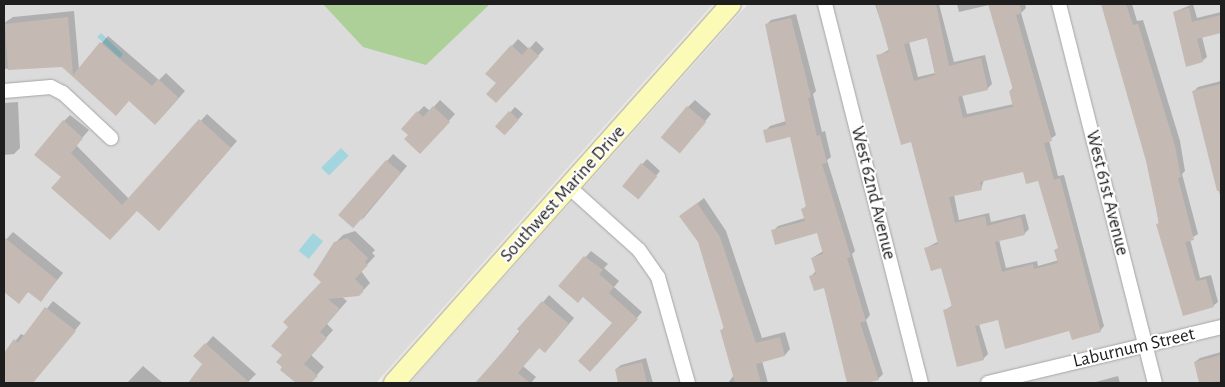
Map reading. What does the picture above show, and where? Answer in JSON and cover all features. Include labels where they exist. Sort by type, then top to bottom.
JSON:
[{"type":"main road","name":"Southwest Marine Drive","points":[[394,383],[731,4]]},
{"type":"street","name":"West 62nd Avenue","points":[[825,4],[921,383]]},
{"type":"street","name":"West 61st Avenue","points":[[1059,4],[1155,383]]},
{"type":"street","points":[[4,91],[51,87],[62,92],[111,138]]},
{"type":"street","points":[[569,187],[639,250],[658,277],[688,383]]},
{"type":"street","name":"Laburnum Street","points":[[988,383],[1221,327]]},
{"type":"shaded area","points":[[4,4],[713,4],[376,383],[4,383]]},
{"type":"shaded area","points":[[748,4],[1221,4],[1221,383],[410,383]]},
{"type":"green space","points":[[323,4],[490,4],[426,65],[363,47]]},
{"type":"water","points":[[101,33],[123,54],[120,58],[97,37]]},
{"type":"water","points":[[341,148],[349,156],[329,176],[321,168]]},
{"type":"water","points":[[313,233],[323,241],[309,259],[299,251]]},
{"type":"building","points":[[876,4],[936,4],[949,66],[981,58],[988,90],[958,97],[963,118],[1013,107],[1009,91],[1013,90],[988,4],[1019,4],[1022,13],[1016,15],[1052,141],[1044,143],[1054,180],[1060,178],[1101,332],[1072,340],[1069,331],[1005,349],[998,320],[975,326],[984,360],[957,367],[943,310],[952,307],[941,268],[931,271],[924,248],[938,244],[911,142],[901,145],[876,55],[889,52]],"holes":[[[927,38],[935,75],[914,81],[904,44]],[[1023,172],[1026,184],[1038,181],[1058,248],[1054,250],[1058,263],[1034,269],[1033,264],[1002,272],[995,242],[1025,235],[1021,217],[987,226],[985,216],[955,223],[949,197],[982,190],[980,182]]]},
{"type":"building","points":[[1101,4],[1126,4],[1133,25],[1138,24],[1175,146],[1181,177],[1178,178],[1194,240],[1185,242],[1196,281],[1206,279],[1214,307],[1183,316],[1156,224],[1159,223],[1146,161]]},
{"type":"building","points":[[1189,8],[1192,22],[1221,15],[1221,33],[1197,39],[1203,62],[1186,67],[1173,12]]},
{"type":"building","points":[[68,17],[73,75],[100,42],[152,86],[158,79],[179,98],[155,125],[129,101],[116,116],[62,67],[8,70],[5,24]]},
{"type":"building","points":[[791,18],[811,97],[808,98],[817,136],[820,135],[827,163],[822,164],[851,257],[847,258],[866,321],[860,323],[879,380],[866,383],[847,383],[824,288],[814,291],[809,276],[816,274],[811,258],[823,254],[817,233],[775,245],[771,230],[805,221],[801,209],[806,207],[790,137],[766,143],[763,130],[786,125],[765,24]]},
{"type":"building","points":[[511,45],[522,55],[529,47],[539,56],[496,103],[486,94],[496,83],[485,74]]},
{"type":"building","points":[[1221,84],[1221,191],[1217,191],[1192,91]]},
{"type":"building","points":[[433,106],[450,122],[420,154],[404,139],[408,135],[401,129],[417,111],[423,117]]},
{"type":"building","points":[[687,106],[706,122],[680,153],[661,137]]},
{"type":"building","points":[[509,111],[519,120],[505,135],[495,127]]},
{"type":"building","points":[[199,119],[231,148],[159,231],[137,211],[110,240],[51,188],[61,177],[34,155],[63,120],[83,138],[71,153],[122,205]]},
{"type":"building","points":[[386,160],[401,173],[353,228],[338,215]]},
{"type":"building","points":[[641,163],[657,176],[638,200],[622,186]]},
{"type":"building","points":[[697,203],[720,237],[756,343],[780,337],[785,356],[756,364],[761,383],[735,383],[720,330],[724,329],[698,242],[679,216]]},
{"type":"building","points":[[4,237],[57,280],[41,302],[28,292],[19,304],[4,292]]},
{"type":"building","points":[[347,238],[368,258],[365,262],[368,265],[355,279],[363,287],[363,292],[359,296],[328,299],[340,309],[320,332],[327,338],[304,364],[318,376],[311,383],[296,383],[280,370],[282,367],[276,362],[282,355],[271,346],[288,327],[283,322],[321,282],[313,275],[334,242]]},
{"type":"building","points":[[584,256],[603,270],[599,274],[614,287],[609,293],[638,319],[590,372],[578,361],[612,323],[583,297],[578,303],[558,286]]},
{"type":"building","points":[[542,301],[569,324],[545,353],[539,348],[518,373],[530,383],[475,383],[520,332],[517,329]]},
{"type":"building","points":[[45,307],[76,331],[33,383],[4,383],[4,353],[14,339],[18,343]]},
{"type":"building","points":[[205,343],[250,383],[188,383],[202,364],[193,356]]},
{"type":"building","points":[[1221,355],[1221,381],[1199,383],[1194,362]]},
{"type":"building","points":[[642,362],[647,383],[618,383],[615,369]]}]
